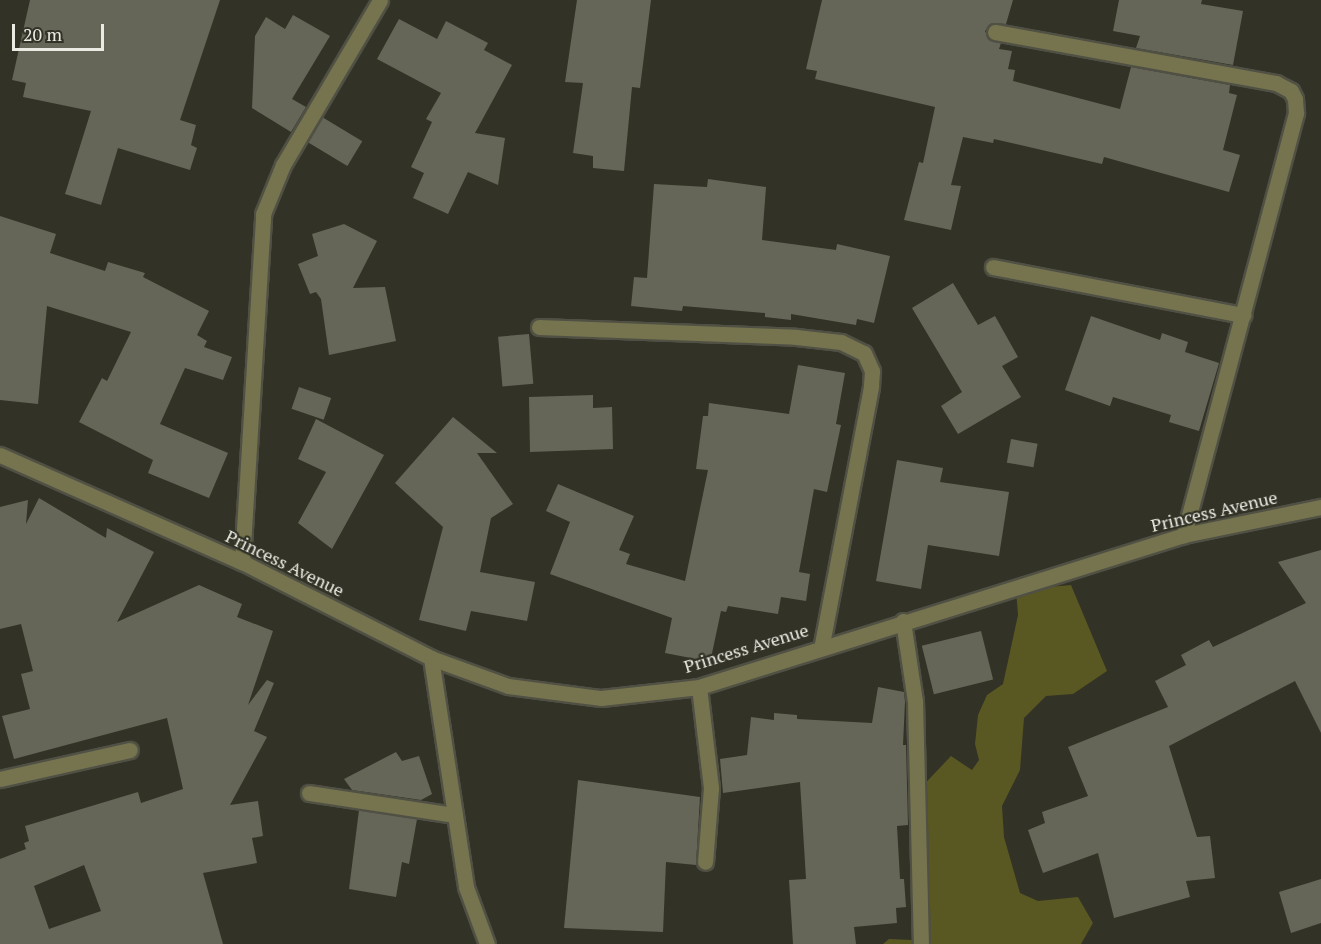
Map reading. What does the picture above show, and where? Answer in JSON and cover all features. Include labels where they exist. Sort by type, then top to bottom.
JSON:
[{"type":"street","points":[[242,562],[262,214],[283,165],[380,0]]},
{"type":"street","points":[[995,32],[1276,83],[1291,91],[1296,113],[1184,535]]},
{"type":"street","points":[[993,267],[1244,315]]},
{"type":"street","points":[[539,327],[796,336],[841,342],[855,346],[864,354],[872,371],[871,387],[822,645]]},
{"type":"street","name":"Princess Avenue","points":[[0,455],[242,562],[431,658],[508,686],[541,693],[602,698],[699,687],[822,645],[1184,535],[1321,507]]},
{"type":"street","points":[[903,621],[915,701],[921,944]]},
{"type":"street","points":[[431,658],[466,887],[487,944]]},
{"type":"street","points":[[699,687],[711,788],[705,862]]},
{"type":"street","points":[[0,779],[130,750]]},
{"type":"street","points":[[309,793],[454,815]]},
{"type":"shaded area","points":[[1071,585],[1107,671],[1073,694],[1046,696],[1024,718],[1020,770],[1002,806],[1004,837],[1020,893],[1038,901],[1078,897],[1093,923],[1081,944],[883,944],[889,939],[912,940],[919,902],[915,794],[951,756],[972,770],[979,760],[975,744],[978,715],[987,695],[1003,684],[1018,615],[1016,590]]},
{"type":"building","points":[[30,0],[220,0],[180,120],[196,125],[191,145],[197,148],[190,170],[118,148],[101,205],[65,194],[91,111],[23,97],[26,83],[12,80]]},
{"type":"building","points":[[577,0],[651,0],[640,88],[632,87],[624,171],[593,168],[593,156],[573,153],[583,83],[565,82]]},
{"type":"building","points":[[822,0],[1013,0],[1006,24],[992,23],[985,31],[989,40],[1001,43],[999,49],[1012,51],[1008,69],[1015,70],[1013,81],[1120,109],[1131,67],[1230,85],[1229,93],[1237,95],[1223,150],[1240,155],[1229,192],[1104,157],[1102,164],[994,139],[993,143],[963,137],[951,185],[961,186],[951,230],[904,220],[919,162],[923,163],[935,107],[815,79],[817,71],[806,69]]},
{"type":"building","points":[[1119,0],[1202,0],[1201,4],[1243,11],[1233,65],[1136,48],[1140,36],[1113,31]]},
{"type":"building","points":[[293,15],[330,36],[292,99],[306,107],[291,132],[252,108],[255,36],[266,17],[285,29]]},
{"type":"building","points":[[399,19],[437,39],[446,21],[488,43],[484,50],[512,65],[475,133],[505,138],[498,185],[468,172],[448,214],[413,198],[424,173],[411,167],[432,122],[426,119],[441,93],[377,59]]},
{"type":"building","points":[[322,117],[362,141],[347,166],[307,142]]},
{"type":"building","points":[[708,179],[766,187],[762,240],[836,250],[837,244],[890,256],[874,323],[857,319],[856,325],[791,314],[791,320],[765,317],[765,313],[683,306],[682,311],[631,306],[634,277],[647,278],[654,184],[707,187]]},
{"type":"building","points":[[0,216],[56,234],[50,253],[105,271],[108,262],[145,273],[143,277],[209,311],[197,335],[207,341],[204,347],[232,357],[223,380],[185,368],[160,424],[228,453],[209,498],[148,473],[153,460],[79,422],[102,378],[107,381],[131,332],[47,306],[38,404],[0,400]]},
{"type":"building","points":[[344,224],[377,241],[353,288],[385,287],[396,341],[329,355],[321,299],[316,292],[310,294],[298,264],[318,256],[312,234]]},
{"type":"building","points":[[953,283],[978,325],[995,316],[1018,357],[1002,366],[1021,397],[958,434],[941,406],[962,392],[912,308]]},
{"type":"building","points":[[1091,316],[1160,340],[1162,333],[1188,342],[1185,352],[1219,363],[1199,431],[1169,422],[1171,415],[1113,397],[1110,406],[1065,390]]},
{"type":"building","points":[[529,334],[533,384],[502,387],[498,337]]},
{"type":"building","points":[[798,365],[845,373],[836,424],[841,425],[827,492],[814,489],[799,572],[810,574],[806,601],[781,597],[778,614],[728,606],[726,612],[721,611],[711,658],[702,655],[701,660],[665,653],[672,618],[550,574],[570,522],[546,511],[558,484],[634,516],[619,550],[630,554],[626,564],[685,581],[708,470],[696,469],[703,416],[708,416],[709,403],[789,414]]},
{"type":"building","points":[[299,387],[331,398],[324,420],[292,409]]},
{"type":"building","points":[[593,395],[593,408],[612,407],[613,449],[530,452],[529,397]]},
{"type":"building","points":[[453,417],[497,453],[477,453],[513,504],[491,518],[480,572],[535,582],[527,621],[471,611],[466,631],[419,620],[443,527],[395,483]]},
{"type":"building","points":[[316,419],[384,455],[332,549],[298,523],[326,472],[298,459]]},
{"type":"building","points":[[1011,439],[1038,444],[1033,467],[1007,463]]},
{"type":"building","points":[[897,460],[943,468],[940,482],[1009,492],[999,556],[928,545],[921,589],[876,581]]},
{"type":"building","points":[[39,498],[106,538],[107,528],[154,552],[117,622],[199,585],[242,604],[237,617],[273,631],[248,705],[267,680],[274,683],[254,731],[267,737],[230,805],[258,801],[263,836],[252,838],[257,863],[203,873],[223,944],[0,944],[0,859],[26,849],[24,843],[29,841],[25,826],[138,792],[141,803],[183,789],[167,718],[14,759],[2,716],[30,709],[21,674],[33,671],[21,624],[0,629],[0,507],[28,500],[26,524]],"holes":[[[84,865],[101,911],[49,929],[34,886]]]},
{"type":"building","points":[[1321,550],[1321,733],[1295,681],[1169,746],[1197,837],[1210,836],[1215,878],[1186,881],[1190,897],[1114,918],[1098,853],[1043,873],[1028,830],[1045,823],[1042,812],[1088,796],[1068,747],[1168,707],[1155,681],[1186,665],[1181,655],[1209,640],[1213,647],[1306,603],[1278,562]]},
{"type":"building","points":[[981,631],[993,680],[934,694],[922,646]]},
{"type":"building","points":[[878,687],[904,692],[903,745],[906,745],[908,825],[897,826],[900,879],[904,879],[906,907],[896,908],[897,923],[854,927],[856,944],[793,944],[789,880],[806,879],[800,782],[723,793],[720,759],[747,755],[751,717],[774,720],[774,713],[797,715],[797,719],[872,723]]},
{"type":"building","points":[[396,752],[402,761],[419,756],[432,794],[421,800],[352,790],[344,779]]},
{"type":"building","points":[[578,780],[700,797],[696,865],[666,862],[663,932],[564,928]]},
{"type":"building","points":[[359,810],[417,819],[409,864],[402,862],[396,897],[349,889]]},
{"type":"building","points":[[1321,879],[1321,923],[1291,933],[1279,892]]}]
